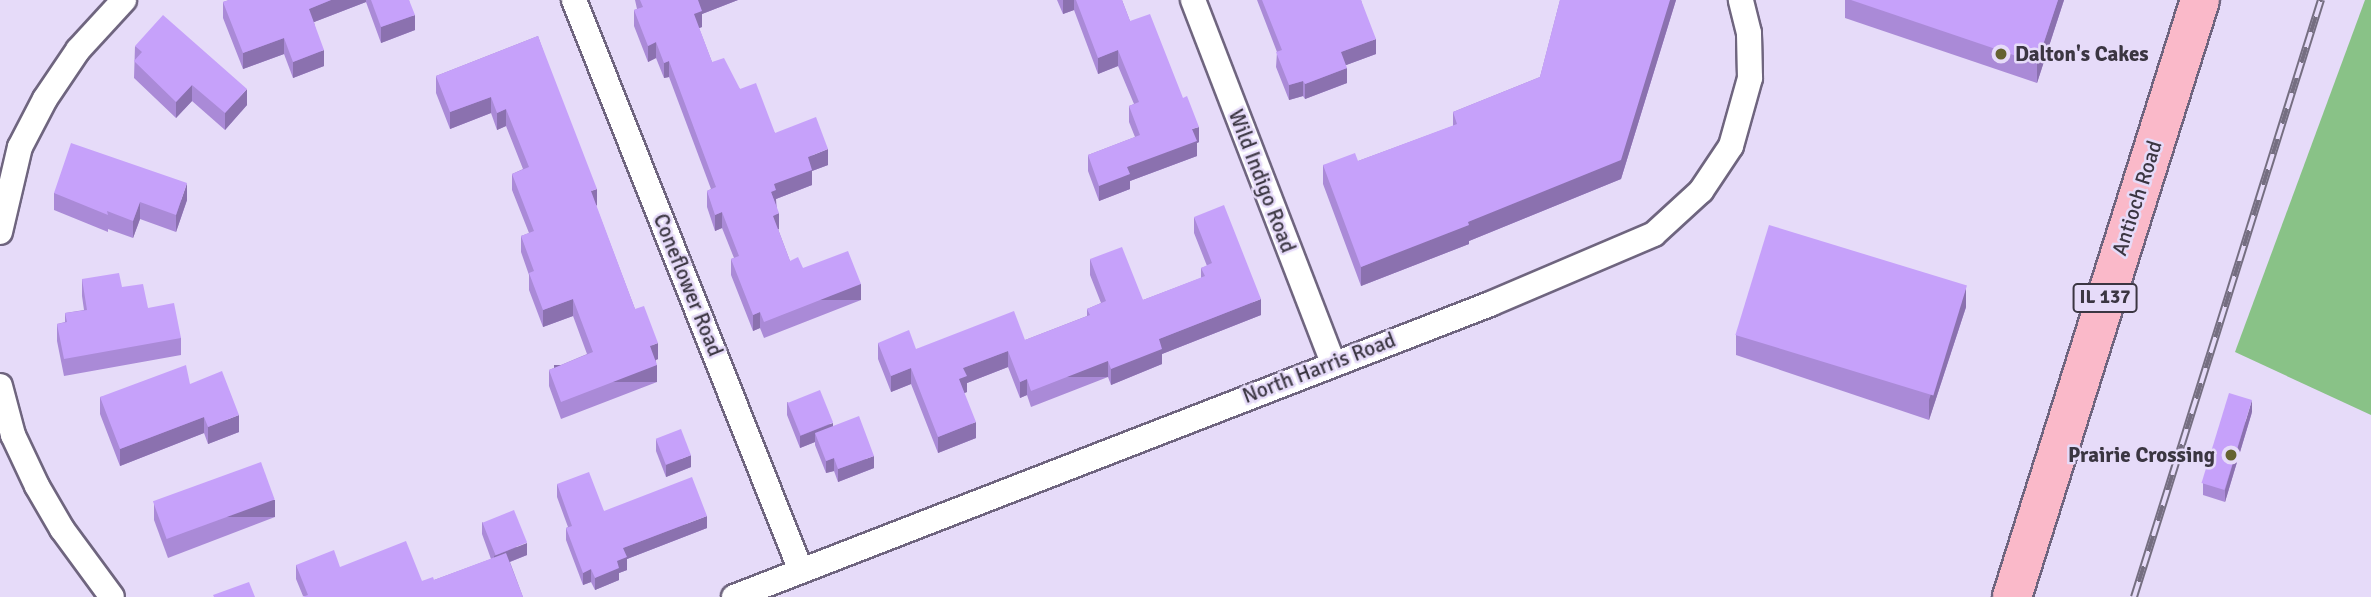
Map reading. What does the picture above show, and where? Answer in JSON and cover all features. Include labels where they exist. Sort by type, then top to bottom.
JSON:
[{"type":"main road","name":"Antioch Road","points":[[2012,597],[2200,0]]},
{"type":"street","points":[[0,232],[20,147],[45,99],[78,50],[124,0]]},
{"type":"street","name":"Coneflower Road","points":[[574,0],[802,571]]},
{"type":"street","name":"Wild Indigo Road","points":[[1192,0],[1334,362]]},
{"type":"street","name":"North Harris Road","points":[[734,597],[1490,303],[1654,234],[1701,191],[1731,146],[1750,78],[1749,33],[1741,0]]},
{"type":"street","points":[[0,386],[13,435],[37,486],[62,529],[112,597]]},
{"type":"green space","points":[[2365,0],[2371,0],[2371,415],[2235,352]]},
{"type":"building","points":[[331,0],[309,9],[324,50],[293,62],[284,38],[243,53],[223,2]]},
{"type":"building","points":[[371,0],[409,0],[415,15],[381,27]]},
{"type":"building","points":[[640,0],[698,0],[702,11],[694,14],[712,62],[724,58],[740,89],[756,83],[775,133],[816,117],[828,149],[808,157],[812,170],[774,184],[776,190],[771,192],[779,213],[773,216],[790,261],[798,257],[803,268],[848,251],[861,284],[764,322],[760,312],[753,315],[731,259],[739,256],[722,212],[715,215],[707,191],[716,187],[669,61],[664,63],[656,42],[648,46],[634,10],[643,7]]},
{"type":"building","points":[[1076,0],[1122,0],[1130,21],[1150,14],[1183,98],[1187,96],[1199,127],[1192,129],[1197,141],[1127,167],[1130,174],[1099,186],[1088,155],[1140,135],[1129,106],[1139,102],[1118,50],[1098,58]]},
{"type":"building","points":[[1262,0],[1361,0],[1376,39],[1341,52],[1347,68],[1305,84],[1303,81],[1289,85],[1276,52],[1282,50]]},
{"type":"building","points":[[1560,0],[1670,0],[1621,160],[1468,222],[1469,225],[1361,267],[1323,165],[1355,153],[1358,161],[1457,124],[1453,112],[1540,77]]},
{"type":"building","points":[[1851,0],[2058,0],[2037,63]]},
{"type":"building","points":[[163,15],[247,89],[225,113],[192,85],[176,102],[134,61],[142,52],[135,46]]},
{"type":"building","points":[[538,36],[597,189],[591,191],[635,309],[644,306],[658,343],[650,346],[657,365],[561,402],[549,370],[593,352],[573,299],[543,310],[529,273],[534,271],[521,236],[534,231],[512,174],[529,167],[506,109],[497,113],[491,97],[450,112],[436,76]]},
{"type":"building","points":[[71,143],[187,183],[176,215],[140,202],[133,221],[107,211],[108,215],[54,193]]},
{"type":"building","points":[[1224,205],[1261,299],[1159,339],[1162,349],[1111,369],[1108,361],[1031,391],[1027,379],[1020,382],[1008,351],[963,368],[967,376],[959,379],[976,422],[938,437],[911,368],[891,376],[878,343],[909,330],[916,349],[1014,311],[1025,340],[1090,315],[1087,309],[1106,301],[1090,259],[1122,247],[1143,300],[1205,276],[1201,268],[1212,263],[1194,217]]},
{"type":"building","points":[[1769,225],[1967,286],[1933,395],[1735,335]]},
{"type":"building","points":[[119,273],[122,287],[143,284],[148,308],[174,303],[181,338],[64,359],[57,324],[67,322],[65,313],[87,310],[82,279]]},
{"type":"building","points":[[186,365],[190,384],[222,371],[239,415],[208,427],[204,417],[120,449],[100,397]]},
{"type":"building","points":[[820,390],[833,422],[801,436],[788,403]]},
{"type":"building","points":[[2229,393],[2252,400],[2224,490],[2202,483]]},
{"type":"building","points":[[859,416],[874,456],[838,469],[834,458],[826,461],[815,433]]},
{"type":"building","points":[[681,429],[691,455],[666,465],[656,439]]},
{"type":"building","points":[[261,462],[275,500],[167,539],[153,501]]},
{"type":"building","points":[[589,472],[604,511],[692,477],[707,516],[623,548],[627,557],[617,561],[619,568],[595,578],[591,569],[583,573],[566,528],[572,526],[557,484]]},
{"type":"building","points":[[514,510],[527,542],[496,555],[482,523]]},
{"type":"building","points":[[406,541],[422,581],[433,577],[434,580],[506,553],[523,597],[302,597],[308,595],[296,565],[334,550],[340,567]]},
{"type":"building","points":[[249,582],[255,597],[213,595]]},
{"type":"railway","points":[[2134,597],[2321,0]]},
{"type":"place","name":"Dalton's Cakes","points":[[2001,54]]},
{"type":"place","name":"Prairie Crossing","points":[[2231,455]]}]
